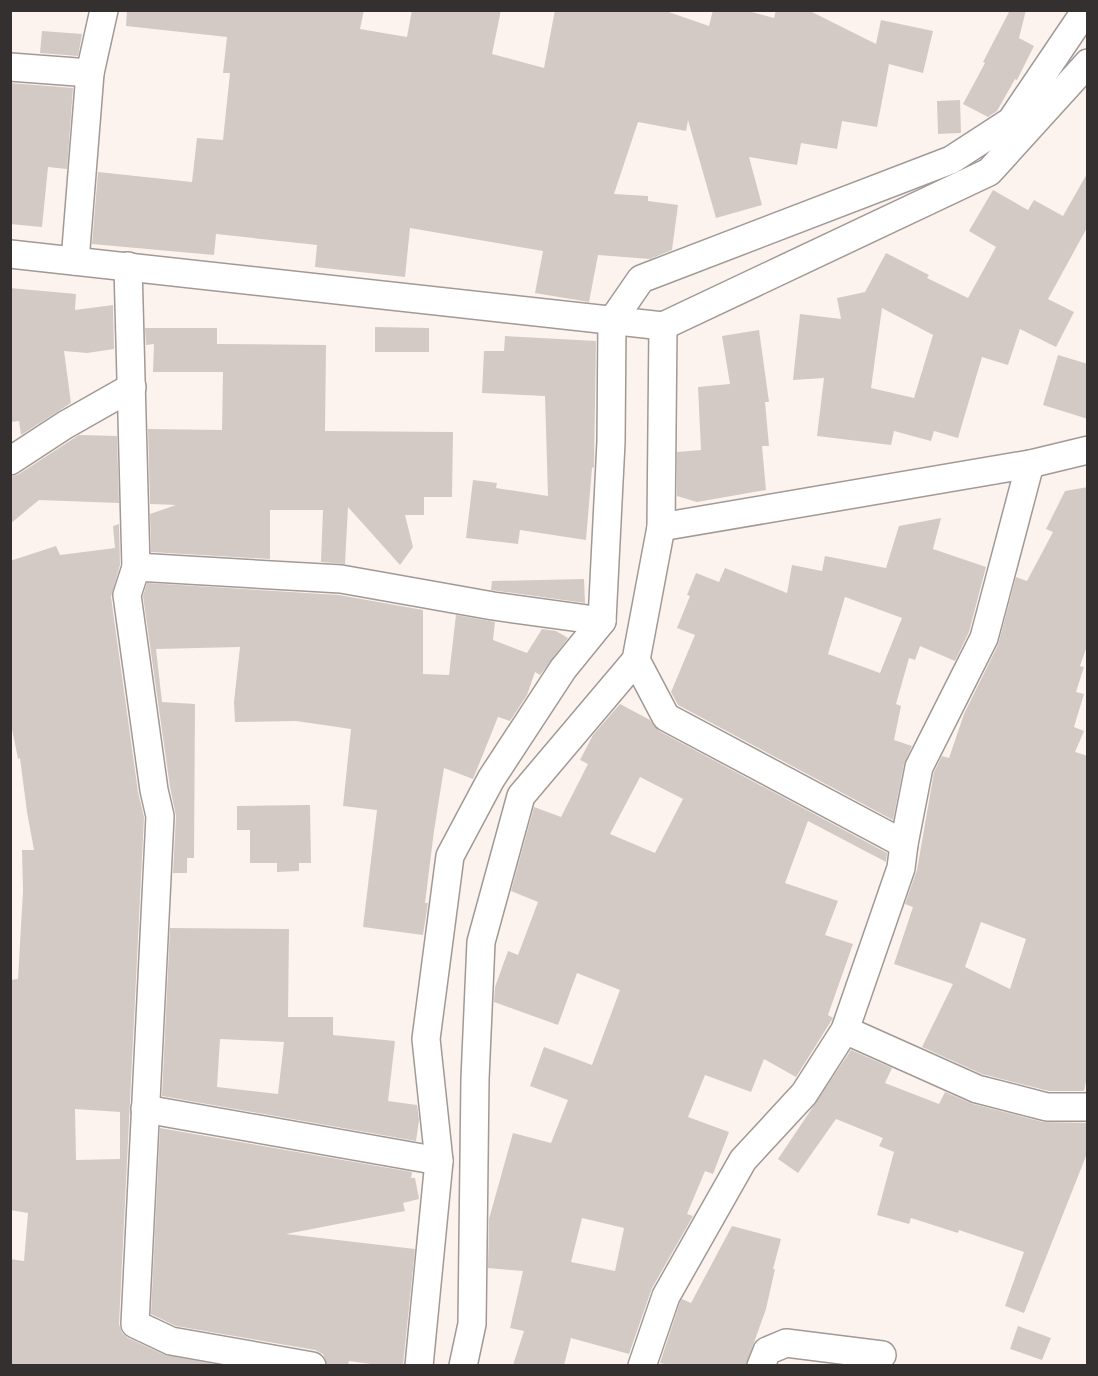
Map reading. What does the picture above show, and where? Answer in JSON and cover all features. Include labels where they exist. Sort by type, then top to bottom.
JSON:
[{"type":"street","points":[[75,261],[90,73],[104,10]]},
{"type":"street","points":[[419,1365],[439,1161],[426,1039],[450,856],[491,779],[563,669],[602,621],[611,442],[612,321],[641,279],[951,160],[1011,121],[1086,10]]},
{"type":"street","points":[[10,254],[663,326],[989,172],[1088,63]]},
{"type":"street","points":[[10,67],[90,73]]},
{"type":"street","points":[[128,266],[136,567],[127,595],[154,790],[160,816],[135,1324],[171,1341],[312,1365]]},
{"type":"street","points":[[463,1365],[472,1324],[475,1079],[481,942],[521,796],[636,660],[661,527],[663,326]]},
{"type":"street","points":[[10,461],[65,425],[132,387]]},
{"type":"street","points":[[661,527],[1030,464],[1088,450]]},
{"type":"street","points":[[642,1365],[666,1296],[743,1160],[804,1094],[844,1030],[901,868],[919,767],[984,638],[1030,464]]},
{"type":"street","points":[[136,567],[341,579],[493,606],[602,621]]},
{"type":"street","points":[[636,660],[666,717],[904,844]]},
{"type":"street","points":[[844,1030],[977,1089],[1047,1107],[1088,1107]]},
{"type":"street","points":[[145,1109],[439,1161]]},
{"type":"street","points":[[761,1365],[767,1351],[786,1343],[882,1355]]},
{"type":"building","points":[[127,10],[364,10],[360,29],[407,37],[412,10],[501,10],[492,54],[544,68],[555,10],[663,10],[709,26],[713,10],[744,10],[774,18],[776,10],[808,10],[876,44],[881,20],[933,31],[923,73],[889,64],[877,127],[842,121],[837,149],[801,143],[797,165],[749,157],[762,205],[716,218],[688,120],[686,131],[638,122],[614,194],[648,196],[648,201],[678,205],[672,250],[650,259],[598,255],[589,302],[535,293],[543,251],[410,228],[405,277],[315,267],[317,245],[216,234],[214,255],[92,244],[98,172],[192,182],[197,138],[223,140],[230,73],[223,73],[227,37],[126,26]]},
{"type":"building","points":[[1010,10],[1026,10],[1019,38],[1034,46],[1017,80],[1015,79],[997,111],[988,117],[963,104]]},
{"type":"building","points":[[42,31],[82,34],[78,56],[40,53]]},
{"type":"building","points":[[10,83],[73,88],[67,169],[48,167],[42,227],[10,224]]},
{"type":"building","points":[[960,100],[961,133],[938,134],[937,101]]},
{"type":"building","points":[[1088,172],[1088,226],[1048,299],[1074,312],[1056,347],[1020,329],[1008,365],[982,357],[958,438],[934,431],[931,441],[894,431],[891,445],[817,436],[824,378],[793,380],[800,314],[841,319],[837,298],[865,292],[886,253],[929,275],[927,278],[968,298],[996,247],[969,231],[993,190],[1028,210],[1034,200],[1063,216]],"holes":[[[882,308],[933,335],[914,398],[871,388]]]},
{"type":"building","points":[[10,288],[76,294],[75,310],[113,305],[114,349],[87,353],[64,351],[71,403],[21,435],[19,421],[10,422]]},
{"type":"building","points":[[375,327],[429,328],[429,352],[375,352]]},
{"type":"building","points":[[145,328],[217,328],[217,344],[326,345],[325,431],[453,432],[452,497],[424,497],[424,515],[405,515],[413,547],[400,565],[348,507],[345,564],[321,562],[323,510],[270,510],[270,559],[151,552],[150,514],[176,505],[150,504],[148,429],[222,430],[223,372],[153,372],[154,344],[146,345]]},
{"type":"building","points":[[759,330],[769,402],[765,402],[769,446],[762,446],[766,490],[697,502],[677,496],[677,452],[701,450],[698,387],[730,384],[722,336]]},
{"type":"building","points":[[505,336],[596,341],[594,467],[592,468],[586,540],[520,530],[518,544],[466,538],[473,480],[497,483],[496,488],[548,496],[545,396],[482,393],[484,351],[504,351]]},
{"type":"building","points":[[1058,355],[1088,364],[1088,419],[1043,405]]},
{"type":"building","points":[[79,435],[117,436],[119,503],[39,500],[10,524],[10,477],[19,474]]},
{"type":"building","points":[[1088,487],[1088,643],[1080,666],[1084,667],[1076,692],[1084,694],[1074,727],[1084,731],[1075,752],[1088,756],[1088,1072],[1084,1091],[1049,1091],[982,1074],[922,1047],[953,984],[894,964],[913,907],[905,904],[917,870],[934,772],[942,756],[949,758],[964,714],[998,645],[1016,577],[1027,581],[1053,532],[1046,529],[1065,491]],"holes":[[[981,922],[1026,939],[1010,989],[965,967]]]},
{"type":"building","points":[[941,518],[933,549],[986,567],[969,632],[955,661],[920,646],[915,660],[909,658],[896,704],[901,706],[894,740],[912,746],[904,764],[893,820],[678,705],[671,692],[695,635],[677,628],[690,596],[687,595],[696,573],[719,582],[725,568],[787,593],[792,565],[822,571],[825,556],[886,568],[899,526]],"holes":[[[845,597],[902,618],[880,673],[828,654]]]},
{"type":"building","points":[[119,524],[120,565],[111,597],[138,792],[144,817],[119,1324],[122,1333],[128,1338],[165,1355],[219,1365],[10,1365],[10,1259],[24,1261],[28,1213],[10,1210],[10,980],[18,979],[23,891],[22,850],[34,850],[20,758],[18,759],[10,719],[10,561],[56,546],[60,555],[115,548],[113,526]],"holes":[[[75,1109],[120,1112],[120,1159],[76,1160]]]},
{"type":"building","points":[[584,579],[585,603],[491,590],[492,581]]},
{"type":"building","points":[[147,583],[339,595],[423,610],[423,674],[449,675],[456,615],[495,622],[493,640],[527,653],[542,629],[556,631],[568,638],[540,675],[535,672],[527,695],[510,721],[498,717],[473,779],[444,768],[434,831],[423,935],[363,927],[377,810],[343,806],[351,729],[296,721],[235,722],[234,702],[240,647],[156,649],[162,702],[195,704],[194,858],[187,858],[187,873],[173,873],[176,816],[143,596]]},
{"type":"building","points":[[620,704],[650,720],[659,731],[887,853],[886,862],[808,821],[785,883],[838,901],[825,935],[853,944],[828,1015],[833,1018],[796,1077],[764,1059],[751,1092],[705,1075],[688,1117],[729,1132],[713,1174],[705,1171],[687,1214],[693,1216],[652,1288],[629,1354],[571,1338],[564,1365],[513,1365],[524,1331],[510,1328],[523,1271],[488,1268],[489,1219],[513,1133],[551,1143],[568,1100],[530,1086],[544,1047],[592,1065],[620,990],[577,973],[558,1025],[494,1002],[495,987],[508,951],[518,955],[538,902],[511,891],[534,807],[561,817],[588,764],[580,760],[593,735]],"holes":[[[640,777],[683,799],[655,853],[610,834]],[[582,1218],[624,1228],[615,1271],[571,1262]]]},
{"type":"building","points":[[310,805],[311,863],[299,863],[299,871],[277,872],[277,863],[250,863],[250,830],[237,830],[237,806]]},
{"type":"building","points":[[170,928],[289,929],[288,1017],[333,1017],[333,1035],[395,1041],[388,1101],[417,1105],[419,1120],[416,1141],[162,1096]],"holes":[[[220,1039],[284,1042],[278,1094],[217,1087]]]},
{"type":"building","points":[[851,1050],[892,1068],[885,1083],[939,1104],[945,1092],[973,1104],[1043,1122],[1088,1123],[1088,1151],[1024,1313],[1005,1306],[1024,1252],[959,1230],[958,1233],[911,1218],[909,1224],[877,1215],[894,1152],[879,1146],[883,1138],[836,1119],[798,1173],[778,1159]]},
{"type":"building","points":[[160,1128],[412,1172],[411,1178],[415,1178],[419,1199],[403,1203],[405,1211],[286,1234],[415,1249],[403,1365],[378,1365],[349,1361],[348,1365],[327,1365],[323,1354],[315,1350],[176,1326],[151,1314]]},
{"type":"building","points":[[732,1226],[781,1239],[766,1309],[746,1365],[660,1363],[680,1302],[682,1299],[691,1303]]},
{"type":"building","points":[[1018,1326],[1051,1338],[1042,1360],[1010,1349]]}]
